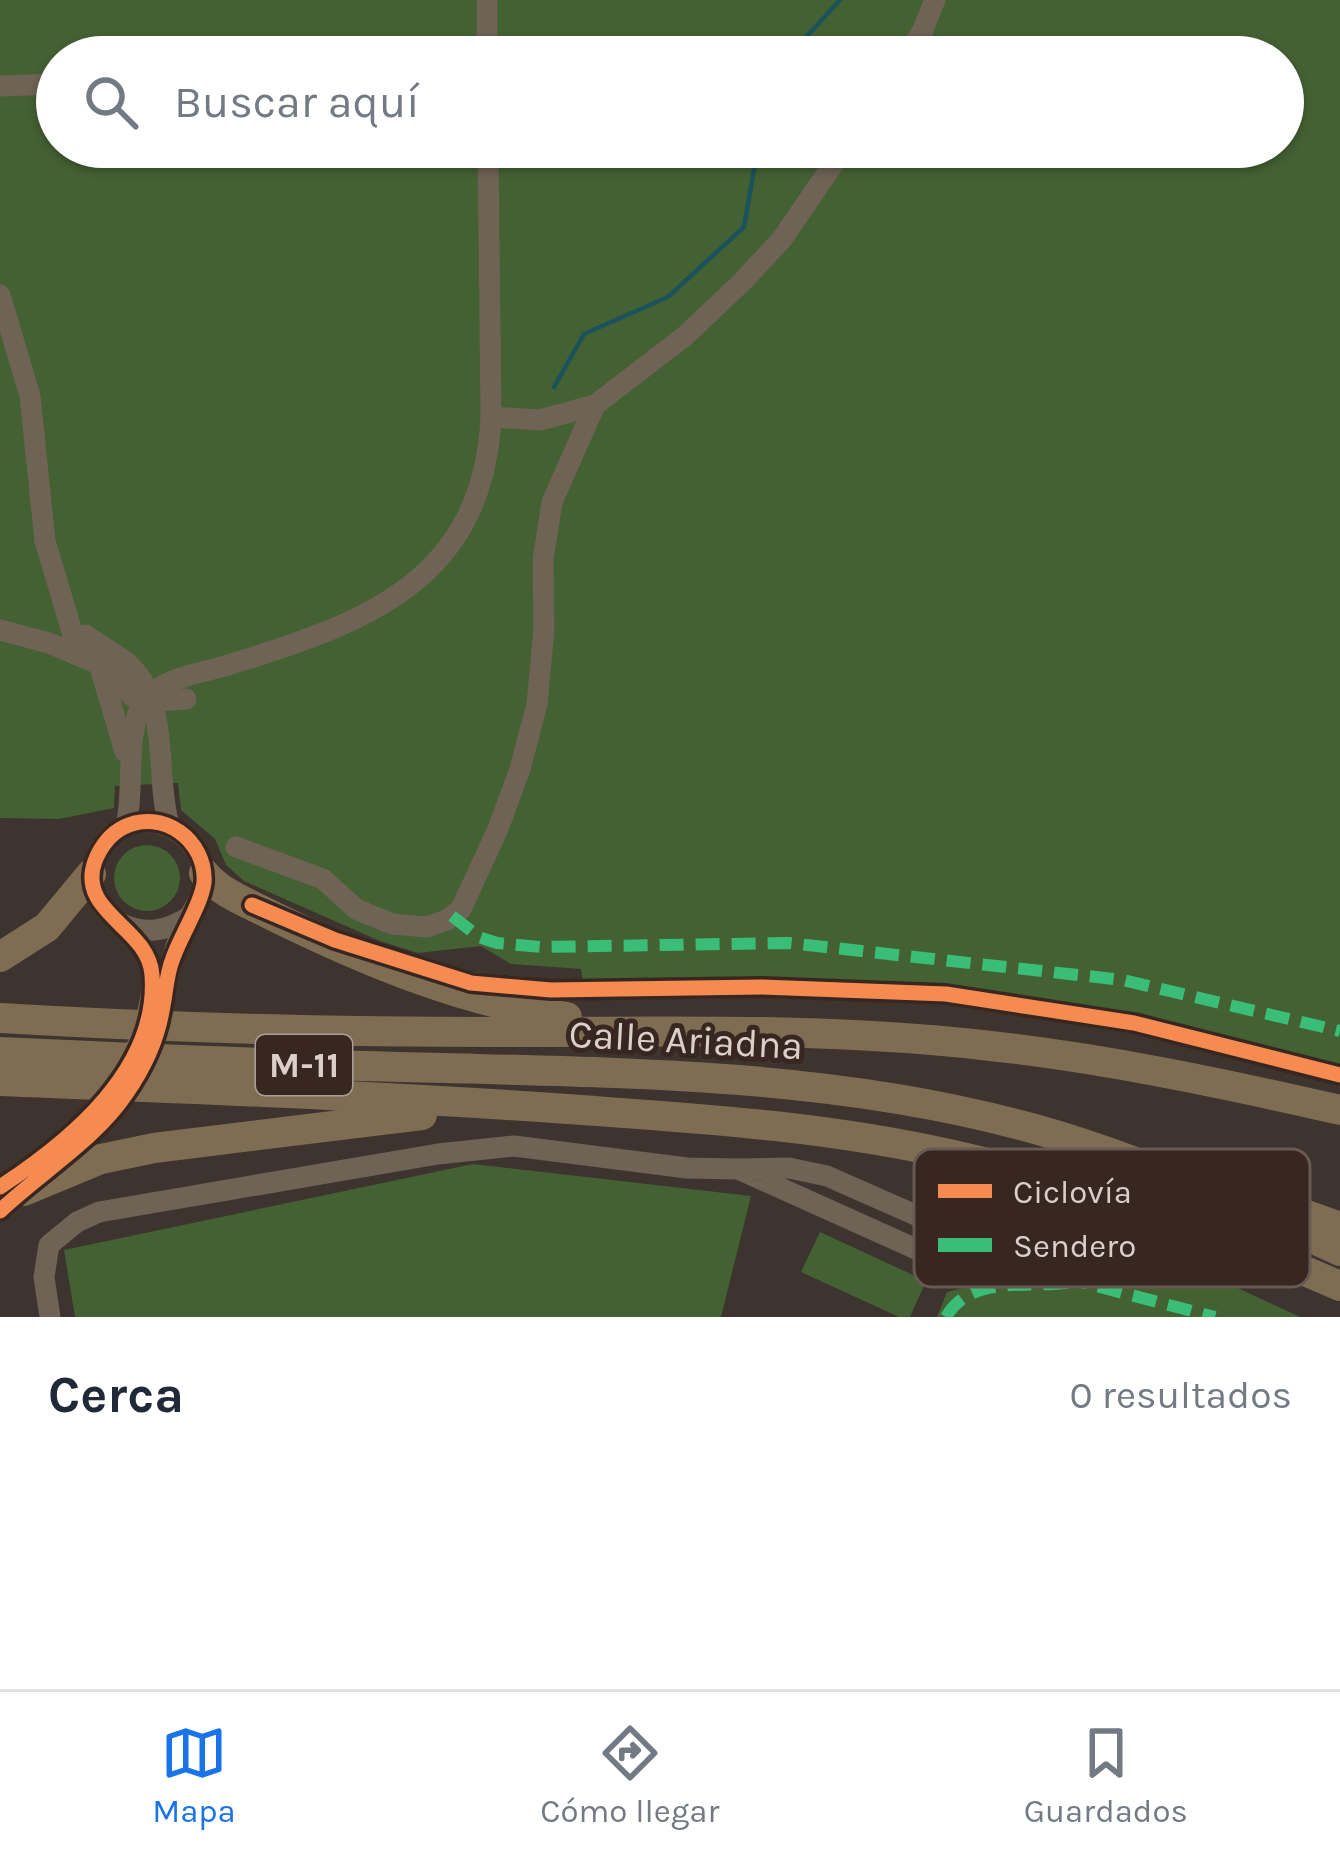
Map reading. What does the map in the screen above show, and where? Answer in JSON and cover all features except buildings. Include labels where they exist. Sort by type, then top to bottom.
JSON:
[{"type":"highway","points":[[204,873],[221,889],[336,947],[480,1000],[668,1031]]},
{"type":"highway","points":[[0,957],[47,927],[91,874]]},
{"type":"highway","points":[[0,1018],[268,1032],[668,1031],[867,1036],[979,1044],[1213,1081],[1340,1110]]},
{"type":"highway","name":"Calle Ariadna","points":[[0,1052],[235,1064],[608,1072],[836,1088],[1018,1124],[1095,1149]]},
{"type":"highway","name":"Calle Ariadna","points":[[0,1081],[530,1106],[781,1125],[922,1149]]},
{"type":"highway","points":[[8,1196],[101,1159],[154,1148],[355,1121],[530,1106]]},
{"type":"highway","points":[[1310,1216],[1340,1227]]},
{"type":"highway","name":"Calle Ariadna","points":[[1310,1237],[1340,1251]]},
{"type":"highway","name":"Calle Ariadna","points":[[1310,1275],[1340,1291]]},
{"type":"street","points":[[487,0],[488,36]]},
{"type":"street","points":[[916,36],[935,0]]},
{"type":"street","points":[[0,86],[36,85]]},
{"type":"street","points":[[126,826],[135,729],[147,698],[190,675],[371,613],[415,584],[453,542],[476,502],[489,456],[491,417],[488,168]]},
{"type":"street","points":[[491,417],[540,420],[595,405],[685,336],[743,281],[782,239],[831,168]]},
{"type":"street","points":[[0,295],[31,397],[38,500],[73,635],[132,695],[158,701],[186,699]]},
{"type":"street","points":[[236,847],[323,879],[356,909],[392,924],[427,927],[461,909],[520,770],[537,704],[544,629],[543,560],[551,502],[595,405]]},
{"type":"street","points":[[63,609],[92,640],[127,663],[146,689],[155,713],[169,825]]},
{"type":"street","points":[[0,630],[100,664],[119,721],[131,782]]},
{"type":"street","points":[[49,643],[64,642],[73,635]]},
{"type":"street","points":[[127,663],[190,675]]},
{"type":"street","points":[[162,767],[171,725],[186,699],[200,682],[230,664]]},
{"type":"street","points":[[8,1196],[118,1105],[145,1064],[157,1001],[200,900],[204,873],[190,840],[155,821],[126,826],[104,843],[91,874],[104,910],[122,924],[149,962],[157,1001]]},
{"type":"street","points":[[252,905],[335,940],[471,983],[532,990],[762,988],[946,994],[1134,1023],[1340,1075]]},
{"type":"street","points":[[122,924],[147,932],[189,917]]},
{"type":"street","points":[[50,1317],[44,1277],[49,1245],[77,1222],[100,1212],[438,1154],[514,1146],[687,1168],[789,1168],[826,1176],[914,1215]]},
{"type":"street","points":[[738,1169],[914,1248]]},
{"type":"green space","points":[[0,0],[1340,0],[1340,1066],[1100,1008],[583,982],[581,969],[511,964],[481,946],[418,953],[244,881],[226,865],[215,839],[181,810],[178,783],[115,786],[114,808],[59,819],[0,818]]},
{"type":"green space","points":[[147,845],[170,855],[180,878],[170,901],[147,911],[124,901],[114,878],[124,855]]},
{"type":"green space","points":[[473,1164],[751,1196],[721,1317],[75,1317],[64,1250]]},
{"type":"green space","points":[[820,1232],[914,1275],[914,1287],[923,1287],[910,1317],[899,1317],[801,1272]]},
{"type":"green space","points":[[968,1287],[1236,1287],[1300,1317],[937,1317],[947,1292]]},
{"type":"waterway","points":[[807,36],[840,0]]},
{"type":"waterway","points":[[554,387],[584,334],[668,297],[744,227],[754,168]]},
{"type":"marked path","points":[[452,916],[479,937],[497,943],[541,947],[789,943],[1123,980],[1340,1031]]},
{"type":"marked path","points":[[946,1317],[972,1293],[997,1287]]},
{"type":"marked path","points":[[1100,1287],[1215,1317]]},
{"type":"cycle path","points":[[0,1187],[81,1124],[105,1099],[141,1041],[150,1009],[148,958],[104,907],[92,879],[100,850],[119,830],[138,822],[167,825],[198,853],[204,883],[171,964],[149,1054],[126,1094],[99,1127],[0,1211]]},
{"type":"cycle path","points":[[252,905],[335,940],[471,983],[551,990],[762,987],[946,994],[1134,1023],[1340,1075]]}]
